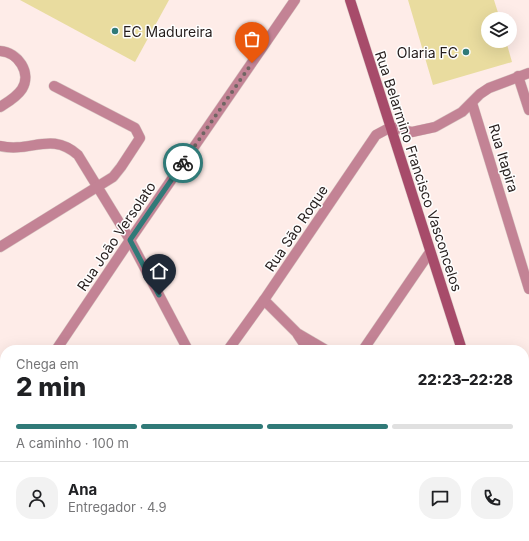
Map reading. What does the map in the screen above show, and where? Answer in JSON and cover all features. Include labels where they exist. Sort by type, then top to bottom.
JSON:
[{"type":"street","name":"Rua João Versolato","points":[[59,345],[295,0]]},
{"type":"street","name":"Rua Belarmino Francisco Vasconcelos","points":[[350,0],[460,345]]},
{"type":"street","points":[[0,51],[5,51],[14,56],[25,69],[22,88],[16,96],[0,107]]},
{"type":"street","points":[[391,127],[412,132],[436,127],[462,112],[480,94],[489,88],[529,73]]},
{"type":"street","points":[[518,76],[529,110]]},
{"type":"street","points":[[0,247],[113,177],[140,138],[135,128],[54,86]]},
{"type":"street","name":"Rua Itapira","points":[[472,103],[529,289]]},
{"type":"street","name":"Rua São Roque","points":[[232,345],[264,300],[360,157],[376,136],[391,127]]},
{"type":"street","points":[[0,146],[24,148],[38,144],[61,144],[70,148],[78,156],[130,240],[185,345]]},
{"type":"street","points":[[366,345],[430,252]]},
{"type":"street","points":[[264,300],[297,333],[305,345]]},
{"type":"street","points":[[297,333],[317,345]]},
{"type":"shaded area","name":"EC Madureira","points":[[20,0],[169,0],[135,62]]},
{"type":"shaded area","name":"Olaria FC","points":[[408,0],[494,0],[498,12],[481,12],[481,48],[508,48],[512,62],[433,85]]},
{"type":"way so far","points":[[183,163],[252,63]]},
{"type":"place","name":"EC Madureira","points":[[115,31]]},
{"type":"place","name":"Olaria FC","points":[[466,52]]},
{"type":"route","points":[[159,295],[130,240],[183,163]]}]
